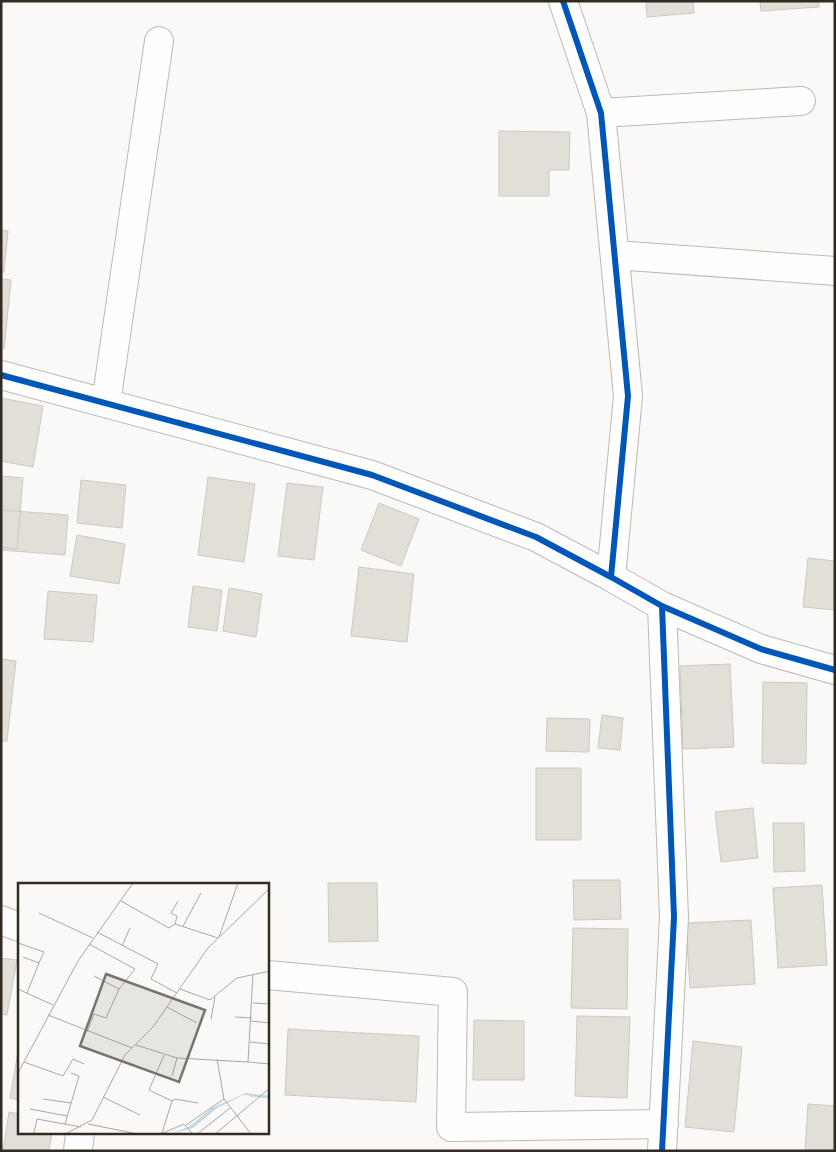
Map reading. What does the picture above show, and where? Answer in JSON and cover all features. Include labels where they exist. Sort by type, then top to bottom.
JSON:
[{"type":"street","points":[[563,1],[601,113],[628,396],[611,576]]},
{"type":"street","points":[[106,403],[160,41]]},
{"type":"street","points":[[601,113],[801,101]]},
{"type":"street","points":[[615,255],[835,271]]},
{"type":"street","points":[[1,375],[372,474],[536,537],[611,576],[662,606],[761,649],[835,670]]},
{"type":"street","points":[[269,975],[453,992],[451,1127],[663,1138],[674,917],[662,606]]},
{"type":"street","points":[[1,920],[18,927]]},
{"type":"street","points":[[78,1151],[80,1134]]},
{"type":"building","points":[[646,1],[693,1],[694,13],[647,17]]},
{"type":"building","points":[[760,1],[819,1],[819,7],[761,11]]},
{"type":"building","points":[[499,131],[570,132],[569,170],[549,170],[549,196],[499,196]]},
{"type":"building","points":[[1,230],[8,231],[4,272],[1,272]]},
{"type":"building","points":[[1,279],[11,280],[4,349],[1,348]]},
{"type":"building","points":[[1,398],[43,406],[33,467],[1,461]]},
{"type":"building","points":[[1,476],[23,478],[17,549],[1,547]]},
{"type":"building","points":[[208,477],[255,484],[244,562],[198,555]]},
{"type":"building","points":[[81,480],[126,485],[122,528],[77,523]]},
{"type":"building","points":[[287,483],[323,487],[314,560],[278,556]]},
{"type":"building","points":[[379,503],[419,519],[401,566],[361,550]]},
{"type":"building","points":[[1,510],[68,515],[65,555],[1,550]]},
{"type":"building","points":[[77,535],[125,544],[119,584],[70,576]]},
{"type":"building","points":[[808,558],[835,561],[835,610],[803,607]]},
{"type":"building","points":[[359,567],[414,574],[407,642],[351,636]]},
{"type":"building","points":[[193,586],[222,590],[217,631],[188,627]]},
{"type":"building","points":[[229,588],[262,594],[256,637],[223,631]]},
{"type":"building","points":[[48,591],[97,595],[93,642],[44,639]]},
{"type":"building","points":[[1,659],[16,661],[7,741],[1,741]]},
{"type":"building","points":[[730,664],[734,747],[683,749],[680,666]]},
{"type":"building","points":[[763,682],[807,683],[806,764],[762,763]]},
{"type":"building","points":[[602,715],[623,718],[620,750],[598,748]]},
{"type":"building","points":[[547,718],[590,719],[589,752],[546,751]]},
{"type":"building","points":[[536,768],[581,768],[581,840],[536,840]]},
{"type":"building","points":[[753,808],[758,858],[721,862],[715,812]]},
{"type":"building","points":[[773,823],[804,823],[805,871],[774,872]]},
{"type":"building","points":[[573,880],[620,880],[621,919],[574,920]]},
{"type":"building","points":[[328,883],[377,883],[378,941],[329,942]]},
{"type":"building","points":[[822,885],[827,965],[778,968],[773,888]]},
{"type":"building","points":[[751,920],[755,984],[690,988],[686,923]]},
{"type":"building","points":[[573,928],[628,929],[627,1009],[571,1008]]},
{"type":"building","points":[[1,958],[17,960],[7,1015],[1,1014]]},
{"type":"building","points":[[577,1016],[630,1017],[627,1098],[575,1096]]},
{"type":"building","points":[[474,1020],[524,1021],[524,1080],[473,1080]]},
{"type":"building","points":[[288,1029],[419,1036],[416,1102],[285,1095]]},
{"type":"building","points":[[693,1041],[742,1047],[734,1132],[685,1127]]},
{"type":"building","points":[[18,1052],[18,1100],[10,1098]]},
{"type":"building","points":[[808,1104],[835,1106],[835,1151],[805,1151]]},
{"type":"building","points":[[9,1112],[18,1114],[18,1134],[52,1134],[49,1151],[3,1151]]},
{"type":"cycle path","points":[[563,1],[601,113],[628,396],[611,577]]},
{"type":"cycle path","points":[[1,375],[372,475],[536,537],[662,606],[761,649],[835,670]]},
{"type":"cycle path","points":[[662,606],[674,917],[662,1151]]}]
